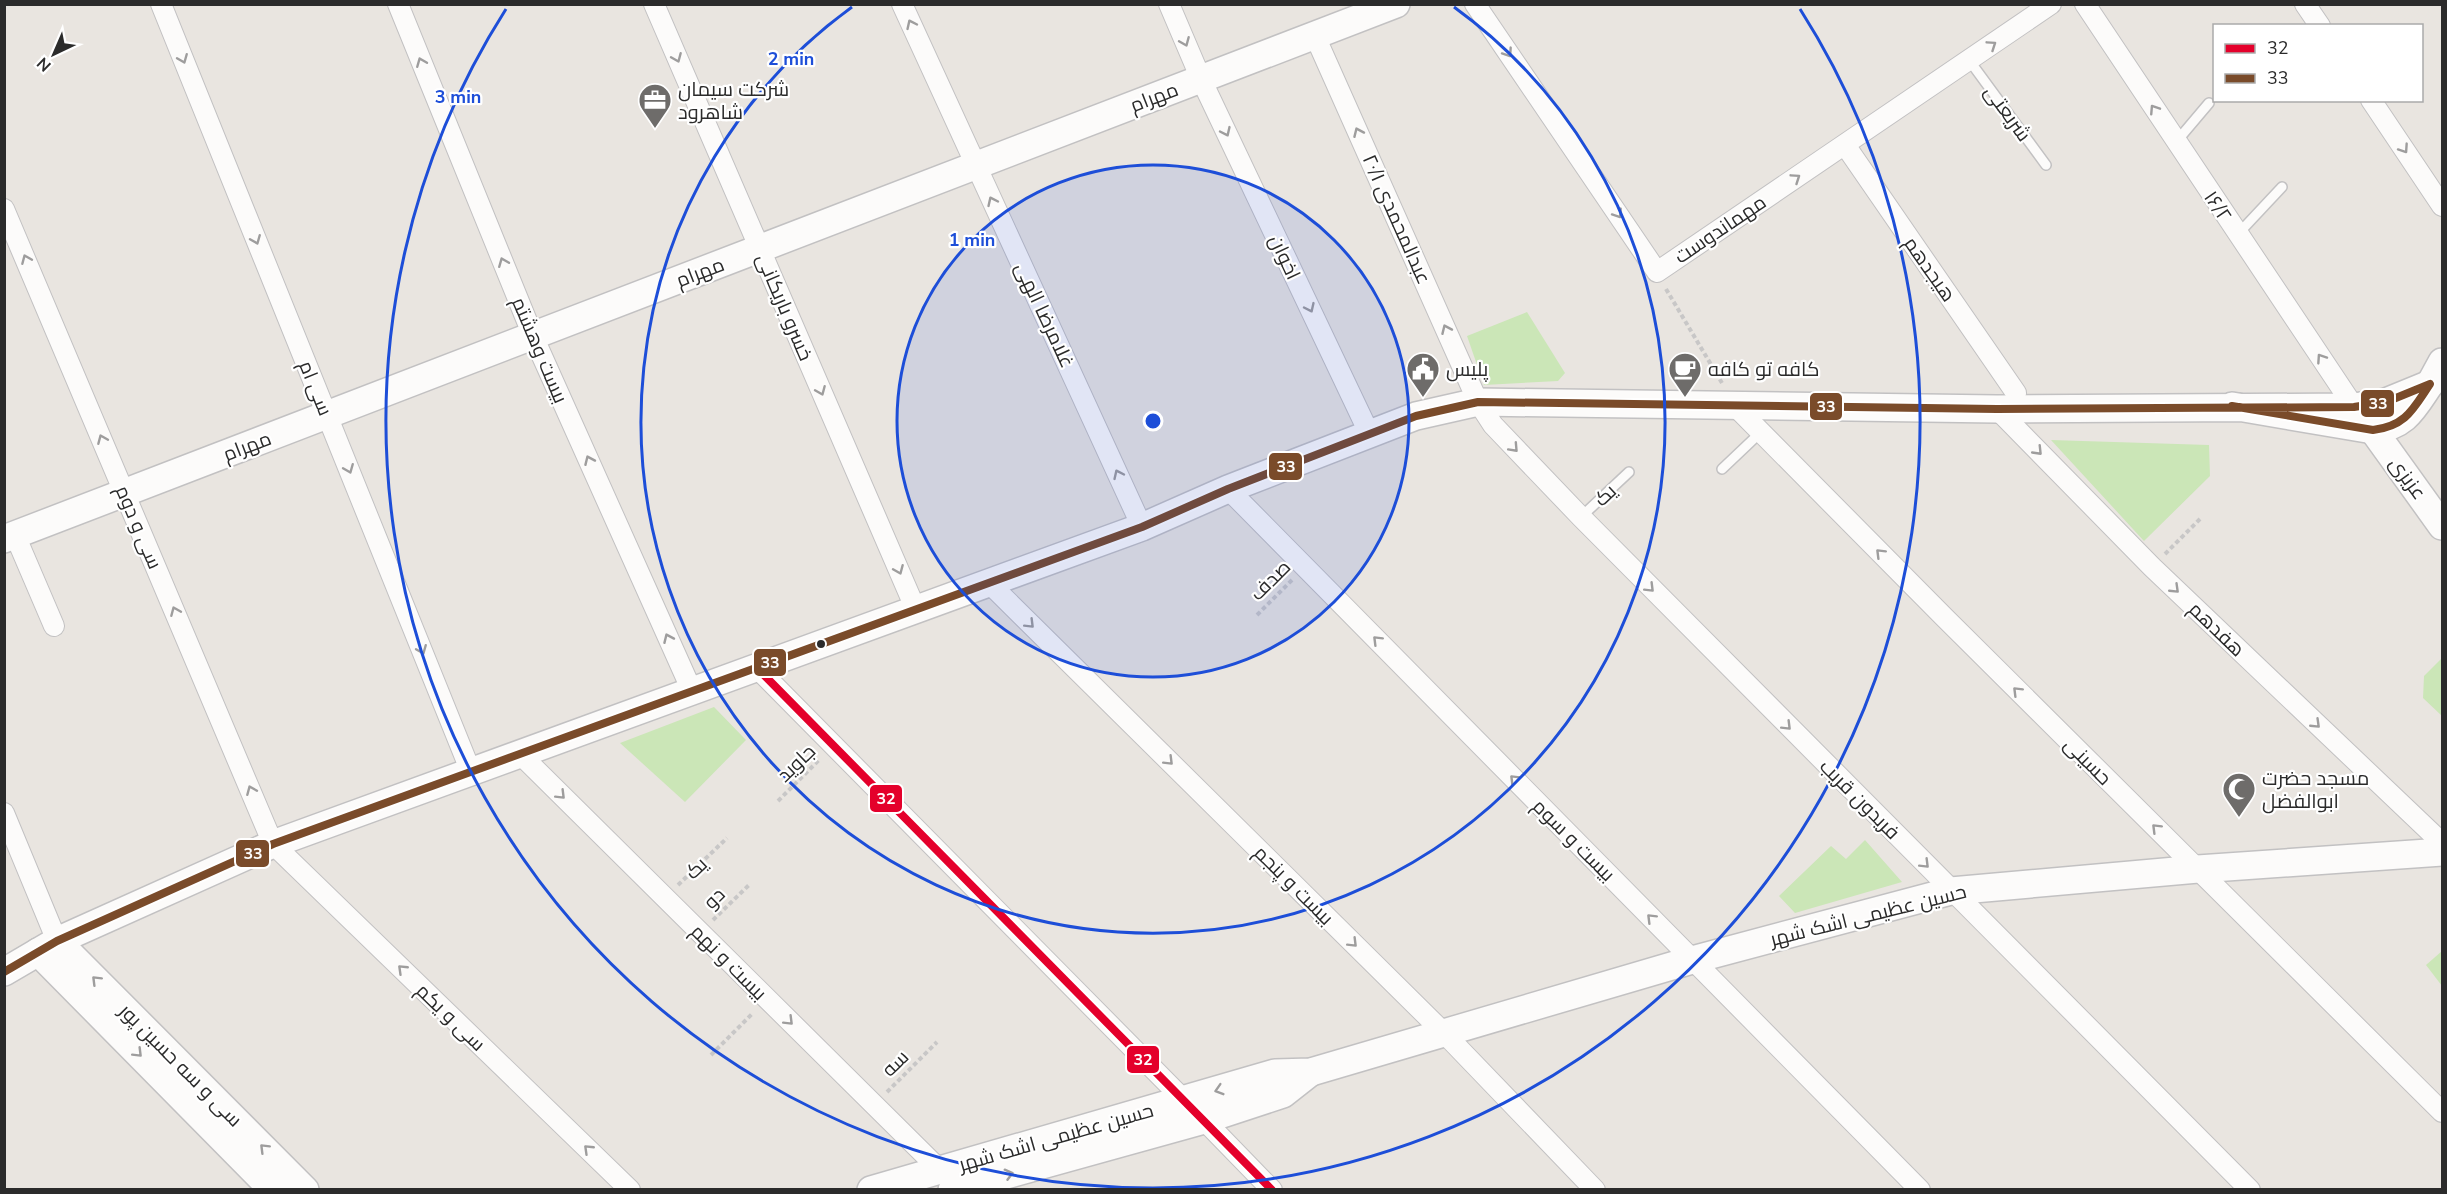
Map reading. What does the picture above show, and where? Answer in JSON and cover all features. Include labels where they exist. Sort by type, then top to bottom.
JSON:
[{"type":"street","name":"سی ام","points":[[161,4],[471,772]]},
{"type":"street","name":"بیست وهشتم","points":[[398,4],[533,336],[692,691]]},
{"type":"street","name":"خسرو باریکانی","points":[[654,4],[916,610]]},
{"type":"street","name":"غلامرضا الهی","points":[[902,4],[1142,527]]},
{"type":"street","name":"اخوان","points":[[1169,4],[1201,79],[1370,435]]},
{"type":"street","name":"مهماندوست","points":[[1475,4],[1657,272],[2051,4]]},
{"type":"street","name":"۱۶/۲","points":[[2085,4],[2237,235],[2354,407]]},
{"type":"street","points":[[2305,4],[2319,24]]},
{"type":"street","name":"مهرام","points":[[10,537],[1316,36],[1388,6]]},
{"type":"street","name":"عبدالمحمدی ۲۰/۱","points":[[1316,36],[1478,402]]},
{"type":"street","points":[[2372,102],[2442,206]]},
{"type":"street","name":"هیجدهم","points":[[1845,145],[2006,401]]},
{"type":"street","name":"سی و دوم","points":[[4,209],[273,844]]},
{"type":"street","points":[[2232,406],[2373,430],[2385,429],[2401,422],[2436,373]]},
{"type":"street","points":[[4,972],[47,946],[273,844],[1142,527],[1228,489],[1416,416],[1478,402],[1736,407],[2006,401],[2354,407],[2386,402],[2436,373]]},
{"type":"street","name":"هفدهم","points":[[2006,401],[2152,567],[2442,843]]},
{"type":"street","name":"فریدون قریب","points":[[1478,402],[1493,425],[1581,518],[2250,1190]]},
{"type":"street","name":"حسینی","points":[[1736,407],[2442,1112]]},
{"type":"street","name":"عزیزی","points":[[2373,430],[2442,526]]},
{"type":"street","name":"بیست و سوم","points":[[1228,489],[1920,1190]]},
{"type":"street","points":[[10,537],[54,626]]},
{"type":"street","name":"بیست و پنجم","points":[[989,583],[1444,1034],[1595,1190]]},
{"type":"street","points":[[757,668],[1272,1190]]},
{"type":"street","name":"بیست و نهم","points":[[520,754],[952,1184]]},
{"type":"street","points":[[4,813],[47,946]]},
{"type":"street","name":"سی و یکم","points":[[273,844],[630,1190]]},
{"type":"street","name":"حسین عظیمی اشک شهر","points":[[952,1184],[1185,1101],[1275,1073],[1311,1072],[1692,960],[1951,891],[2198,869],[2442,852]]},
{"type":"street","name":"سی و سه حسین پور","points":[[47,946],[273,1190]]},
{"type":"street","name":"سی و سه حسین پور","points":[[47,946],[305,1190]]},
{"type":"street","name":"حسین عظیمی اشک شهر","points":[[871,1190],[952,1184],[1204,1120],[1283,1094],[1311,1072]]},
{"type":"lane","name":"شریعتی","points":[[1969,60],[2046,165]]},
{"type":"lane","points":[[2176,142],[2209,103]]},
{"type":"lane","points":[[2237,235],[2282,187]]},
{"type":"lane","points":[[1722,469],[1761,432]]},
{"type":"lane","name":"یک","points":[[1581,518],[1629,472]]},
{"type":"path","points":[[1657,272],[1736,407]]},
{"type":"path","points":[[2152,567],[2200,518]]},
{"type":"path","name":"صدف","points":[[1257,615],[1305,567]]},
{"type":"path","name":"جاوید","points":[[778,801],[834,746]]},
{"type":"path","name":"یک","points":[[665,898],[727,838]]},
{"type":"path","name":"دو","points":[[700,933],[750,884]]},
{"type":"path","points":[[711,1054],[767,999]]},
{"type":"path","name":"سه","points":[[873,1105],[938,1042]]},
{"type":"green space","points":[[1527,312],[1565,373],[1558,381],[1484,385],[1467,336]]},
{"type":"green space","points":[[2051,440],[2209,445],[2210,476],[2144,541]]},
{"type":"green space","points":[[2442,658],[2442,716],[2423,698],[2424,676]]},
{"type":"green space","points":[[714,707],[746,740],[685,802],[620,743]]},
{"type":"green space","points":[[1865,840],[1902,882],[1795,913],[1779,896],[1831,846],[1846,859]]},
{"type":"green space","points":[[2442,951],[2442,986],[2426,965]]},
{"type":"transit line","name":"33","points":[[4,972],[57,941],[273,844],[1142,527],[1228,489],[1416,416],[1478,402],[1997,409],[2354,407],[2386,402],[2430,384],[2408,415],[2393,425],[2373,430],[2232,406]]},
{"type":"transit line","name":"32","points":[[757,668],[1272,1190]]},
{"type":"place","name":"شرکت سیمان شاهرود","points":[[655,129]]},
{"type":"place","name":"پلیس","points":[[1423,398]]},
{"type":"place","name":"کافه تو کافه","points":[[1685,398]]},
{"type":"place","name":"مسجد حضرت ابوالفضل","points":[[2239,818]]}]
